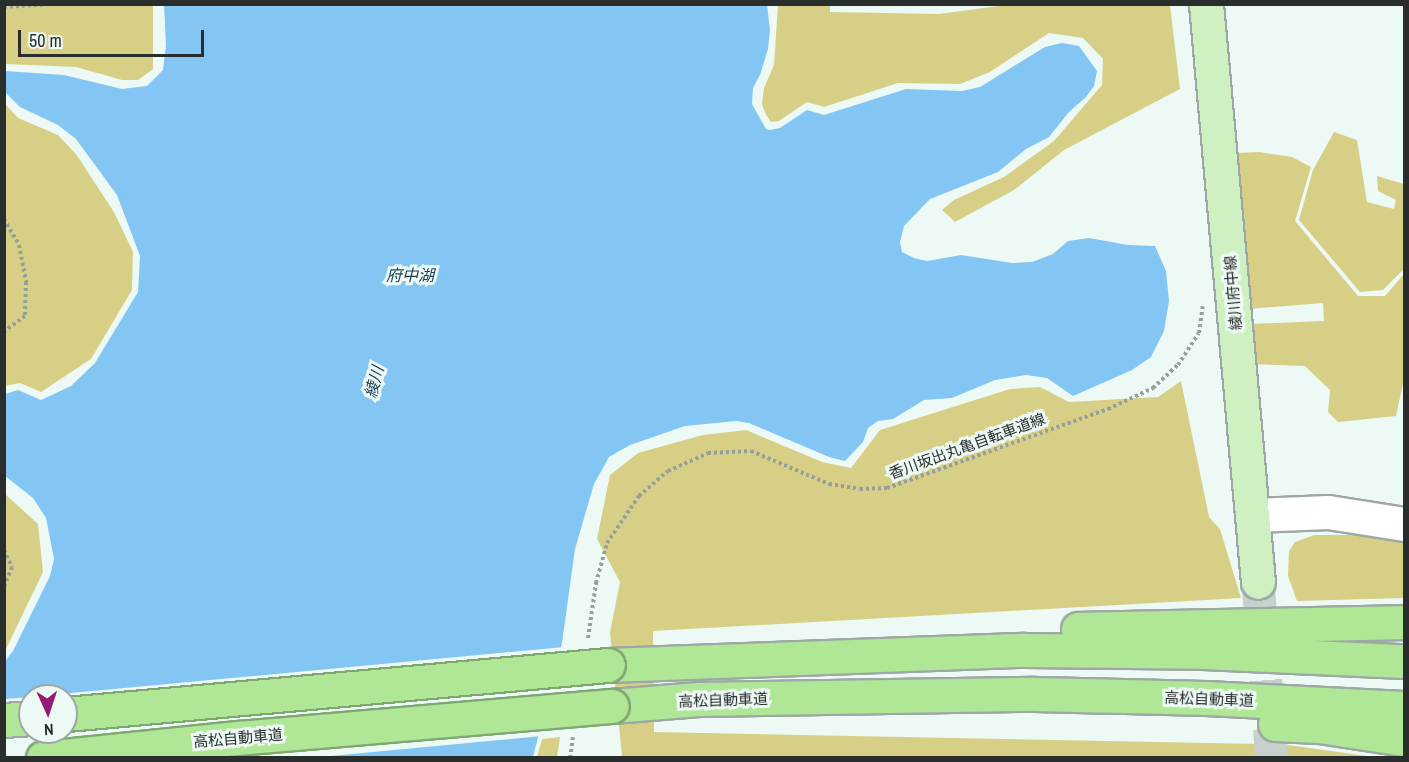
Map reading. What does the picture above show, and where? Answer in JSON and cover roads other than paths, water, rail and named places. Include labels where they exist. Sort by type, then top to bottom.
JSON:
[{"type":"highway","points":[[696,660],[1027,631],[1404,622]]},
{"type":"highway","points":[[78,713],[598,653],[696,660],[1024,650],[1203,652],[1404,661]]},
{"type":"highway","points":[[1034,694],[1131,716],[1319,726],[1404,739]]},
{"type":"highway","name":"高松自動車道","points":[[43,758],[238,738],[699,699],[1034,694],[1206,698],[1404,708]]},
{"type":"main road","name":"綾川府中線","points":[[1206,4],[1254,515],[1258,582]]},
{"type":"street","points":[[1254,515],[1328,512],[1404,524]]},
{"type":"water","name":"府中湖","points":[[164,4],[767,5],[770,30],[768,49],[760,75],[753,88],[752,104],[766,129],[770,130],[780,128],[807,110],[824,115],[906,89],[962,91],[980,87],[1045,47],[1062,43],[1079,46],[1097,71],[1094,86],[1086,97],[1069,112],[1049,137],[1026,149],[998,172],[930,199],[904,226],[900,242],[902,252],[927,261],[961,255],[1012,263],[1032,262],[1053,254],[1068,241],[1089,238],[1128,245],[1155,246],[1166,271],[1169,301],[1164,331],[1151,357],[1132,370],[1073,396],[1047,378],[1026,375],[995,380],[952,398],[924,400],[893,419],[878,421],[868,428],[863,442],[845,461],[829,457],[749,423],[736,421],[685,426],[630,445],[609,457],[594,484],[575,549],[562,643],[533,757],[5,757],[5,661],[13,651],[50,576],[54,559],[46,518],[33,498],[5,476],[5,394],[18,390],[41,400],[71,386],[95,363],[138,292],[140,256],[117,195],[76,139],[58,125],[20,107],[5,92],[5,71],[64,75],[122,89],[147,86],[163,70],[166,45]]},
{"type":"tunnel","points":[[1258,582],[1272,758]]},
{"type":"water label","name":"綾川","points":[[374,382]]}]
